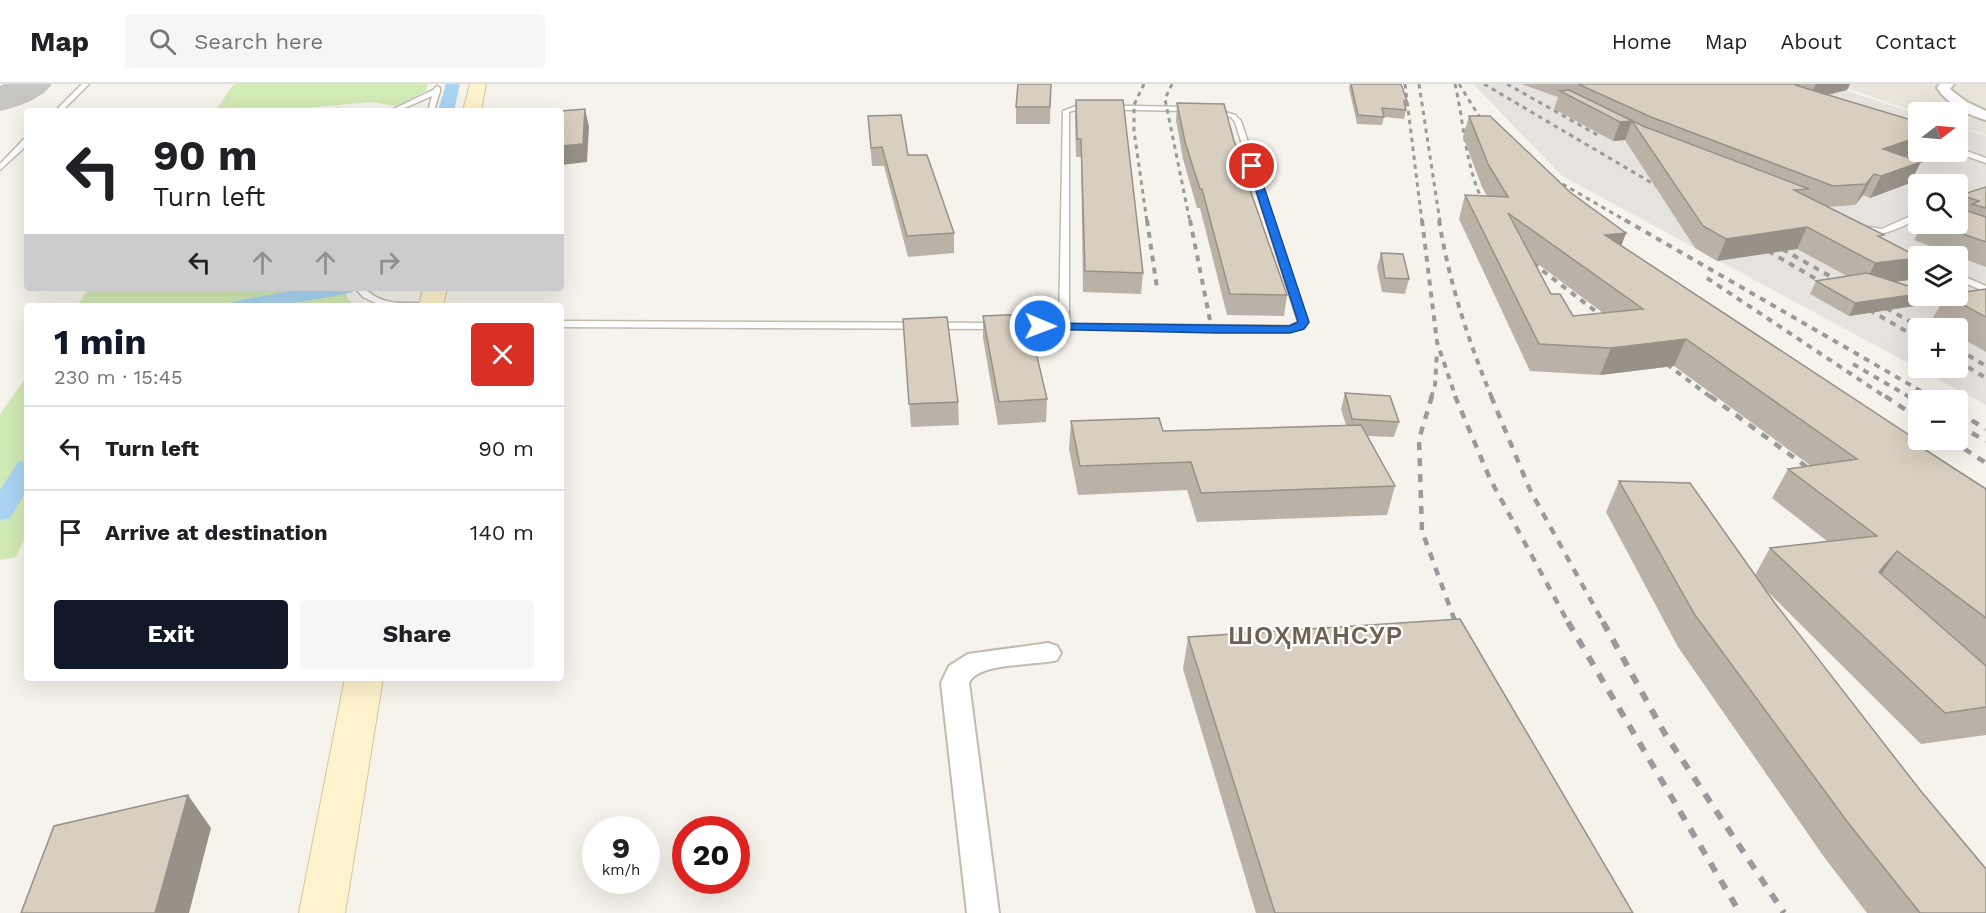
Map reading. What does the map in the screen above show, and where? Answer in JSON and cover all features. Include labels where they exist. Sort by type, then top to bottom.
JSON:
[{"type":"street","points":[[473,108],[478,84]]},
{"type":"street","points":[[1948,84],[1943,88],[1946,92],[1964,106],[1986,116]]},
{"type":"street","points":[[983,913],[955,683],[959,673],[977,661],[1048,652]]},
{"type":"street","points":[[322,913],[363,681]]},
{"type":"lane","points":[[61,108],[86,84]]},
{"type":"lane","points":[[398,108],[438,88]]},
{"type":"lane","points":[[432,108],[438,88]]},
{"type":"lane","points":[[564,324],[1064,326],[1226,330],[1290,329],[1300,326],[1303,322],[1238,121],[1233,116],[1208,109],[1079,107],[1066,111],[1064,326]]},
{"type":"lane","points":[[0,168],[24,144]]},
{"type":"lane","points":[[1968,154],[1986,161]]},
{"type":"lane","points":[[1850,224],[1882,232],[1908,220]]},
{"type":"lane","points":[[1968,281],[1986,289]]},
{"type":"lane","points":[[363,291],[366,295],[384,303]]},
{"type":"lane","points":[[412,303],[432,300]]},
{"type":"shaded area","points":[[1473,84],[1825,84],[1908,111],[1908,162],[1968,162],[1968,130],[1986,136],[1986,405],[1968,395],[1968,390],[1958,390],[1936,378],[1968,378],[1968,318],[1908,318],[1908,363],[1562,176]]},
{"type":"shaded area","points":[[1835,84],[1986,84],[1986,135],[1968,129],[1968,102],[1908,102],[1908,110]]},
{"type":"green space","points":[[234,84],[428,84],[426,91],[396,106],[371,102],[306,108],[217,108]]},
{"type":"green space","points":[[87,291],[346,291],[348,299],[353,303],[79,303]]},
{"type":"green space","points":[[24,380],[24,540],[16,557],[0,560],[0,414]]},
{"type":"building","points":[[1018,84],[1051,84],[1050,107],[1016,107]]},
{"type":"building","points":[[1351,84],[1401,84],[1407,101],[1404,101],[1406,110],[1382,108],[1384,117],[1358,115]]},
{"type":"building","points":[[1578,84],[1800,84],[1795,85],[1908,119],[1908,140],[1883,149],[1908,158],[1908,162],[1921,162],[1881,176],[1874,174],[1866,184],[1833,186],[1651,117]]},
{"type":"building","points":[[1569,90],[1643,126],[1809,189],[1794,190],[1884,235],[1878,236],[1908,252],[1908,259],[1875,263],[1807,227],[1726,239],[1703,226],[1632,121],[1620,122],[1560,91]]},
{"type":"building","points":[[1076,100],[1123,100],[1143,273],[1085,271],[1081,139],[1077,139]]},
{"type":"building","points":[[1177,103],[1224,104],[1234,141],[1253,190],[1250,190],[1287,295],[1230,294],[1202,189],[1200,189],[1185,142]]},
{"type":"building","points":[[585,109],[583,144],[564,146],[564,111]]},
{"type":"building","points":[[901,115],[908,155],[927,155],[954,233],[907,236],[882,147],[871,148],[868,116]]},
{"type":"building","points":[[1469,116],[1490,116],[1571,193],[1626,233],[1605,235],[1908,434],[1908,450],[1926,450],[1986,489],[1986,618],[1897,551],[1879,572],[1986,666],[1986,707],[1945,713],[1770,548],[1877,536],[1788,469],[1857,459],[1686,339],[1611,348],[1539,344],[1465,195],[1508,197],[1488,164]],"holes":[[[1508,213],[1643,309],[1573,316],[1560,294],[1551,294]]]},
{"type":"building","points":[[1986,187],[1986,208],[1972,204],[1979,201],[1968,197],[1968,193]]},
{"type":"building","points":[[1968,211],[1986,217],[1986,242],[1963,234],[1968,234]]},
{"type":"building","points":[[1381,253],[1403,254],[1409,279],[1385,278]]},
{"type":"building","points":[[1867,273],[1908,286],[1908,295],[1855,303],[1816,281]]},
{"type":"building","points":[[1986,289],[1986,317],[1966,306],[1968,306],[1968,292]]},
{"type":"building","points":[[1027,314],[1047,399],[999,402],[983,316]]},
{"type":"building","points":[[947,317],[958,402],[909,404],[903,319]]},
{"type":"building","points":[[1345,393],[1390,396],[1399,422],[1352,419]]},
{"type":"building","points":[[1159,418],[1163,431],[1361,425],[1395,486],[1201,493],[1191,462],[1080,466],[1071,421]]},
{"type":"building","points":[[1619,481],[1690,483],[1774,602],[1920,790],[1986,869],[1986,913],[1920,913],[1849,824],[1695,615]]},
{"type":"building","points":[[1460,619],[1633,913],[1275,913],[1188,637]]},
{"type":"building","points":[[188,795],[155,913],[21,913],[54,826]]},
{"type":"waterway","points":[[447,108],[453,84]]},
{"type":"waterway","points":[[258,303],[328,291]]},
{"type":"waterway","points":[[0,512],[24,473]]},
{"type":"taxiway","points":[[0,100],[34,84]]},
{"type":"railway","points":[[1144,84],[1134,105],[1134,131],[1147,222]]},
{"type":"railway","points":[[1172,84],[1165,99],[1190,222]]},
{"type":"railway","points":[[1405,84],[1422,222]]},
{"type":"railway","points":[[1419,84],[1440,222]]},
{"type":"railway","points":[[1455,84],[1470,165],[1480,196],[1488,211]]},
{"type":"railway","points":[[1459,84],[1487,129]]},
{"type":"railway","points":[[1484,84],[1667,192]]},
{"type":"railway","points":[[1507,84],[1601,137]]},
{"type":"railway","points":[[1547,175],[1628,222]]},
{"type":"railway","points":[[1147,220],[1157,288]]},
{"type":"railway","points":[[1190,220],[1210,320]]},
{"type":"railway","points":[[1422,220],[1437,342],[1456,398]]},
{"type":"railway","points":[[1439,220],[1460,310],[1492,398]]},
{"type":"railway","points":[[1625,220],[1919,390]]},
{"type":"railway","points":[[1772,243],[1847,286]]},
{"type":"railway","points":[[1758,245],[1833,289]]},
{"type":"railway","points":[[1525,254],[1543,271],[1611,323]]},
{"type":"railway","points":[[1707,278],[1887,398]]},
{"type":"railway","points":[[1876,302],[1908,320]]},
{"type":"railway","points":[[1859,304],[1908,332]]},
{"type":"railway","points":[[1431,398],[1435,385],[1437,351]]},
{"type":"railway","points":[[1968,355],[1986,366]]},
{"type":"railway","points":[[1657,357],[1712,398]]},
{"type":"railway","points":[[1853,364],[1908,396]]},
{"type":"railway","points":[[1968,367],[1986,378]]},
{"type":"railway","points":[[1432,396],[1419,439],[1422,531],[1456,624]]},
{"type":"railway","points":[[1455,396],[1490,479],[1569,624]]},
{"type":"railway","points":[[1491,396],[1530,490],[1604,624]]},
{"type":"railway","points":[[1710,396],[1819,476]]},
{"type":"railway","points":[[1885,396],[1908,411]]},
{"type":"railway","points":[[1968,418],[1986,429]]},
{"type":"railway","points":[[1968,431],[1986,441]]},
{"type":"railway","points":[[1966,450],[1986,463]]},
{"type":"railway","points":[[1568,622],[1740,913]]},
{"type":"railway","points":[[1603,622],[1665,734],[1784,913]]},
{"type":"railway","points":[[1456,624],[1462,635]]},
{"type":"district","name":"ШОҲМАНСУР","points":[[1316,636]]},
{"type":"route","points":[[1040,326],[1216,330],[1290,329],[1300,326],[1303,322],[1252,166]]}]
